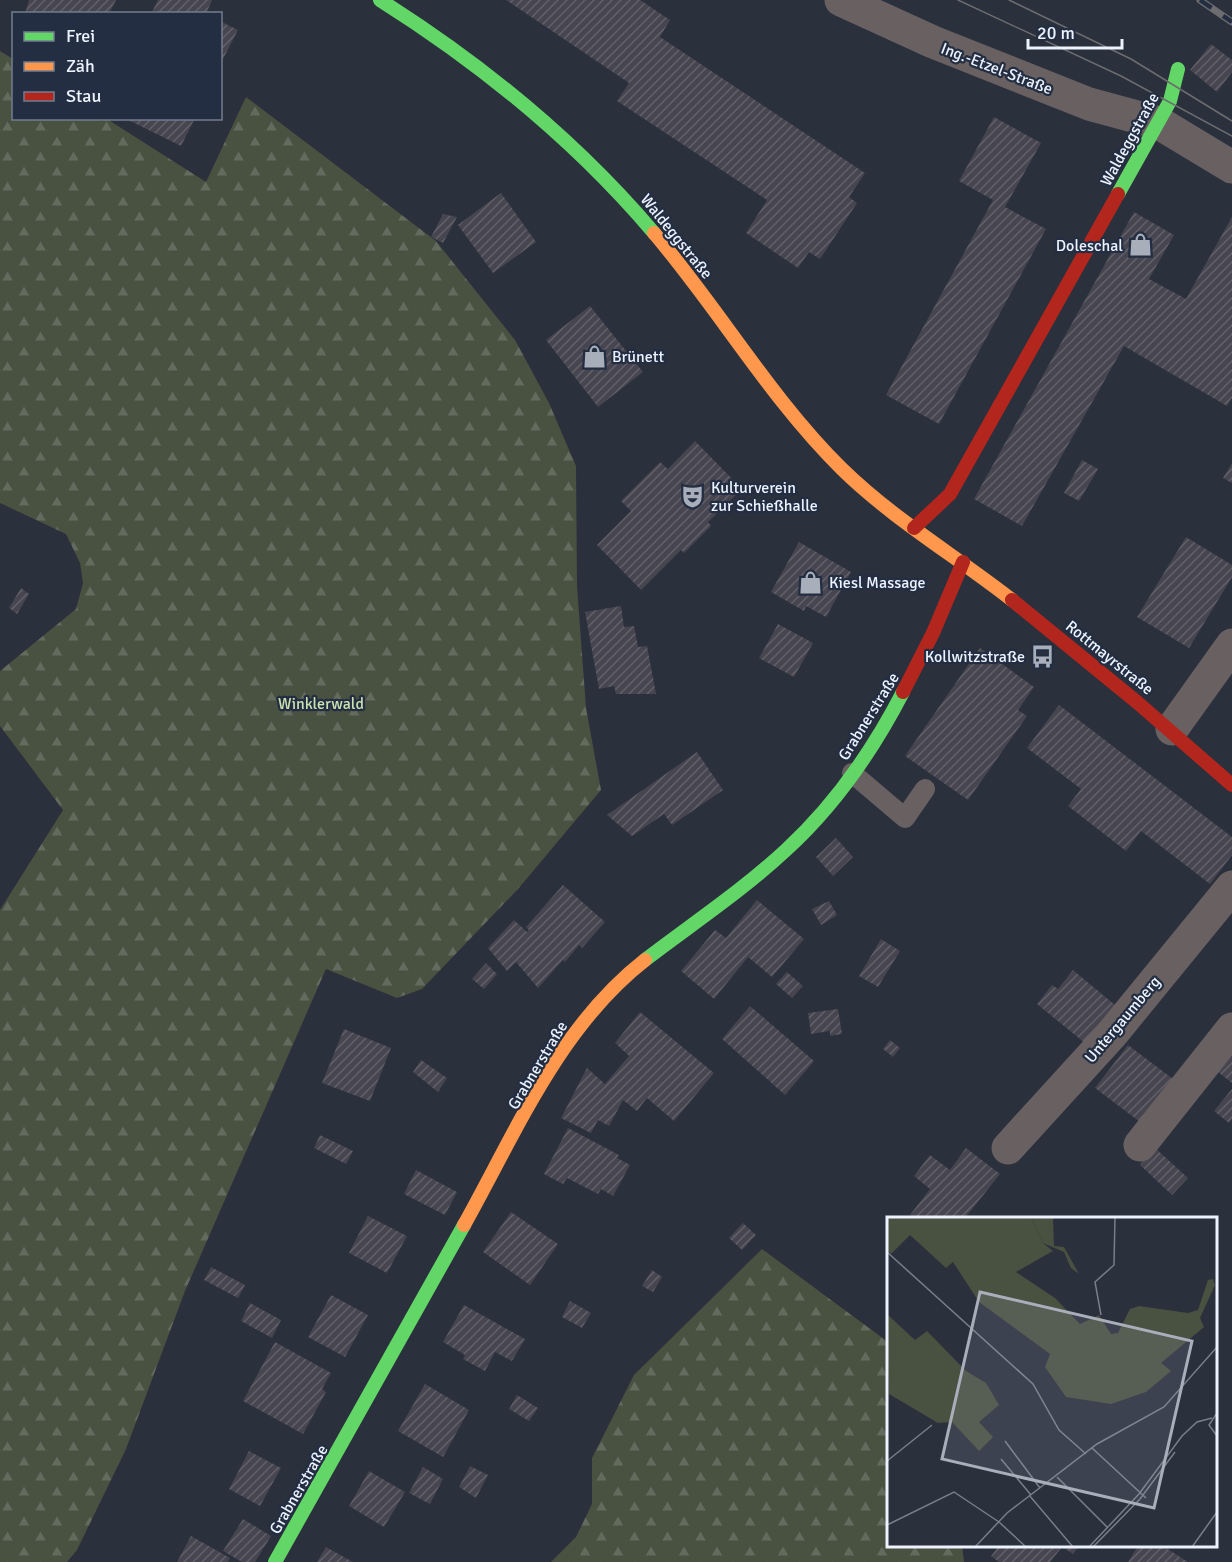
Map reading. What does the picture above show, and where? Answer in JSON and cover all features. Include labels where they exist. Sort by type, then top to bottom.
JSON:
[{"type":"street","name":"Waldeggstraße","points":[[380,0],[510,89],[591,162],[662,242],[816,441],[879,503],[963,561]]},
{"type":"street","name":"Ing.-Etzel-Straße","points":[[841,0],[933,42],[1078,99],[1159,123],[1232,167]]},
{"type":"street","name":"Waldeggstraße","points":[[914,528],[950,494],[1035,338],[1159,123],[1170,101],[1178,69]]},
{"type":"street","name":"Rottmayrstraße","points":[[963,561],[1078,650],[1172,729],[1232,785]]},
{"type":"street","name":"Grabnerstraße","points":[[275,1562],[564,1045],[601,998],[621,980],[742,885],[807,829],[879,735],[916,670],[963,561]]},
{"type":"street","points":[[1172,729],[1232,645]]},
{"type":"street","name":"Untergaumberg","points":[[1008,1148],[1111,1035],[1232,887]]},
{"type":"street","points":[[1140,1145],[1232,1029]]},
{"type":"lane","points":[[852,772],[905,818],[925,789]]},
{"type":"green space","name":"Winklerwald","points":[[0,51],[12,58],[12,120],[109,120],[206,182],[246,97],[436,241],[515,340],[549,403],[576,466],[577,586],[586,708],[601,790],[518,889],[422,989],[397,998],[326,969],[185,1291],[126,1449],[77,1550],[67,1562],[0,1562],[0,910],[63,810],[0,726],[0,671],[76,609],[83,583],[80,563],[66,534],[0,503]]},
{"type":"green space","points":[[762,1249],[887,1341],[887,1547],[962,1547],[964,1562],[551,1562],[576,1537],[592,1504],[592,1458],[634,1375]]},
{"type":"building","points":[[29,0],[116,0],[110,12],[26,12]]},
{"type":"building","points":[[158,0],[212,0],[207,12],[152,12]]},
{"type":"building","points":[[506,0],[640,0],[670,20],[660,37],[865,173],[849,197],[857,203],[820,259],[809,252],[798,268],[746,233],[767,200],[617,101],[629,83]]},
{"type":"building","points":[[222,22],[238,30],[222,61]]},
{"type":"building","points":[[1211,44],[1232,60],[1232,72],[1217,92],[1190,70]]},
{"type":"building","points":[[994,117],[1041,143],[1005,207],[1046,229],[939,424],[886,395],[993,200],[959,181]]},
{"type":"building","points":[[128,120],[194,120],[181,146]]},
{"type":"building","points":[[501,193],[536,242],[493,273],[458,225]]},
{"type":"building","points":[[1134,212],[1174,235],[1149,279],[1186,299],[1232,217],[1232,398],[1227,406],[1124,346],[1022,526],[974,499]]},
{"type":"building","points":[[443,214],[457,217],[443,243],[431,237]]},
{"type":"building","name":"Brünett","points":[[590,306],[643,372],[598,407],[546,340]]},
{"type":"building","points":[[695,441],[742,489],[708,522],[711,526],[684,553],[681,550],[641,590],[597,545],[631,511],[621,501],[660,462],[668,469]]},
{"type":"building","points":[[1082,460],[1098,469],[1079,501],[1064,493]]},
{"type":"building","points":[[1232,463],[1232,483],[1223,478]]},
{"type":"building","points":[[1186,537],[1232,565],[1232,577],[1189,648],[1137,617]]},
{"type":"building","name":"Kiesl Massage","points":[[799,542],[851,572],[826,617],[806,606],[804,611],[771,592]]},
{"type":"building","points":[[21,588],[29,594],[17,614],[9,608]]},
{"type":"building","points":[[621,606],[624,627],[634,626],[638,647],[647,646],[656,694],[616,694],[614,686],[599,689],[585,612]]},
{"type":"building","points":[[778,624],[813,643],[794,677],[759,658]]},
{"type":"building","points":[[980,648],[1034,687],[1018,710],[1027,716],[968,800],[905,756]]},
{"type":"building","points":[[1059,705],[1232,837],[1232,855],[1210,884],[1141,831],[1126,851],[1068,806],[1081,789],[1027,748]]},
{"type":"building","points":[[697,752],[723,790],[672,825],[664,814],[632,836],[607,815]]},
{"type":"building","points":[[836,838],[853,857],[833,876],[816,857]]},
{"type":"building","points":[[563,885],[605,922],[582,948],[579,945],[565,962],[563,960],[538,988],[516,962],[507,971],[488,948],[514,920],[527,932],[529,930],[526,927]]},
{"type":"building","points":[[757,900],[804,939],[772,977],[748,957],[714,999],[681,971],[715,930],[726,938]]},
{"type":"building","points":[[829,901],[837,915],[821,925],[812,909]]},
{"type":"building","points":[[881,939],[900,951],[878,987],[859,976]]},
{"type":"building","points":[[486,963],[497,974],[484,989],[472,979]]},
{"type":"building","points":[[1073,970],[1115,1005],[1091,1048],[1037,1004],[1052,985],[1058,989]]},
{"type":"building","points":[[787,972],[803,986],[792,998],[776,984]]},
{"type":"building","points":[[750,1006],[814,1061],[785,1095],[722,1039]]},
{"type":"building","points":[[838,1009],[842,1034],[830,1036],[830,1031],[811,1034],[808,1013]]},
{"type":"building","points":[[640,1012],[714,1073],[674,1121],[647,1098],[637,1111],[623,1100],[609,1126],[598,1120],[591,1133],[561,1118],[587,1068],[605,1084],[629,1056],[615,1043]]},
{"type":"building","points":[[344,1029],[391,1048],[370,1101],[322,1083]]},
{"type":"building","points":[[890,1040],[900,1048],[893,1057],[883,1049]]},
{"type":"building","points":[[1128,1045],[1177,1082],[1144,1125],[1095,1088]]},
{"type":"building","points":[[1232,1055],[1232,1083],[1218,1072]]},
{"type":"building","points":[[421,1060],[447,1078],[438,1092],[413,1072]]},
{"type":"building","points":[[1232,1089],[1232,1119],[1229,1123],[1214,1111]]},
{"type":"building","points":[[568,1128],[619,1155],[617,1158],[630,1165],[613,1196],[601,1189],[598,1194],[567,1178],[563,1184],[544,1174]]},
{"type":"building","points":[[320,1135],[353,1151],[346,1164],[314,1148]]},
{"type":"building","points":[[1154,1147],[1188,1178],[1172,1195],[1140,1165]]},
{"type":"building","points":[[966,1148],[1000,1174],[966,1217],[913,1217],[910,1215],[930,1189],[914,1176],[930,1155],[950,1170]]},
{"type":"building","points":[[416,1170],[457,1192],[445,1215],[404,1194]]},
{"type":"building","points":[[511,1212],[558,1244],[530,1285],[483,1252]]},
{"type":"building","points":[[368,1216],[407,1236],[387,1273],[349,1253]]},
{"type":"building","points":[[743,1223],[756,1235],[742,1250],[729,1238]]},
{"type":"building","points":[[211,1267],[245,1285],[238,1298],[204,1280]]},
{"type":"building","points":[[652,1270],[662,1277],[653,1292],[642,1286]]},
{"type":"building","points":[[331,1295],[368,1315],[345,1357],[308,1337]]},
{"type":"building","points":[[570,1301],[591,1313],[582,1328],[562,1317]]},
{"type":"building","points":[[250,1303],[281,1320],[272,1338],[241,1321]]},
{"type":"building","points":[[464,1305],[525,1339],[512,1361],[495,1352],[485,1371],[463,1359],[465,1355],[443,1342]]},
{"type":"building","points":[[275,1342],[331,1373],[322,1389],[326,1392],[303,1434],[243,1401]]},
{"type":"building","points":[[425,1384],[469,1410],[443,1457],[398,1431]]},
{"type":"building","points":[[517,1395],[538,1408],[529,1421],[509,1409]]},
{"type":"building","points":[[249,1451],[281,1468],[260,1506],[229,1489]]},
{"type":"building","points":[[470,1466],[488,1475],[476,1498],[459,1487]]},
{"type":"building","points":[[423,1467],[443,1479],[430,1504],[409,1493]]},
{"type":"building","points":[[369,1471],[405,1492],[384,1527],[349,1506]]},
{"type":"building","points":[[243,1519],[271,1536],[255,1562],[242,1562],[223,1551]]},
{"type":"building","points":[[191,1536],[230,1558],[228,1562],[177,1562]]},
{"type":"building","points":[[326,1547],[353,1562],[317,1562]]},
{"type":"building","points":[[998,1547],[1062,1547],[1050,1562],[999,1562],[991,1556]]},
{"type":"building","points":[[1065,1547],[1078,1547],[1073,1554]]},
{"type":"building","points":[[1137,1547],[1165,1547],[1188,1562],[1128,1562]]},
{"type":"tram line","points":[[958,0],[1121,76],[1232,136]]},
{"type":"tram line","points":[[1009,0],[1131,59],[1232,121]]},
{"type":"railway","points":[[1200,0],[1232,22]]},
{"type":"traffic: fast","points":[[380,0],[455,51],[526,106],[592,166],[654,233]]},
{"type":"traffic: fast","points":[[1118,194],[1170,101],[1178,69]]},
{"type":"traffic: fast","points":[[645,960],[717,907],[804,833],[851,776],[879,735],[903,692]]},
{"type":"traffic: fast","points":[[275,1562],[464,1225]]},
{"type":"traffic: slow","points":[[654,233],[791,413],[842,469],[903,521],[1012,600]]},
{"type":"traffic: slow","points":[[464,1225],[521,1118],[564,1049],[615,987],[645,960]]},
{"type":"traffic: jam","points":[[914,528],[950,494],[1118,194]]},
{"type":"traffic: jam","points":[[903,692],[933,633],[963,562]]},
{"type":"traffic: jam","points":[[1012,600],[1138,703],[1232,785]]},
{"type":"place","name":"Doleschal","points":[[1141,245]]},
{"type":"place","name":"Brünett","points":[[594,356]]},
{"type":"place","name":"Kulturverein zur Schießhalle","points":[[693,496]]},
{"type":"place","name":"Kiesl Massage","points":[[811,582]]},
{"type":"place","name":"Kollwitzstraße","points":[[1043,656]]}]
